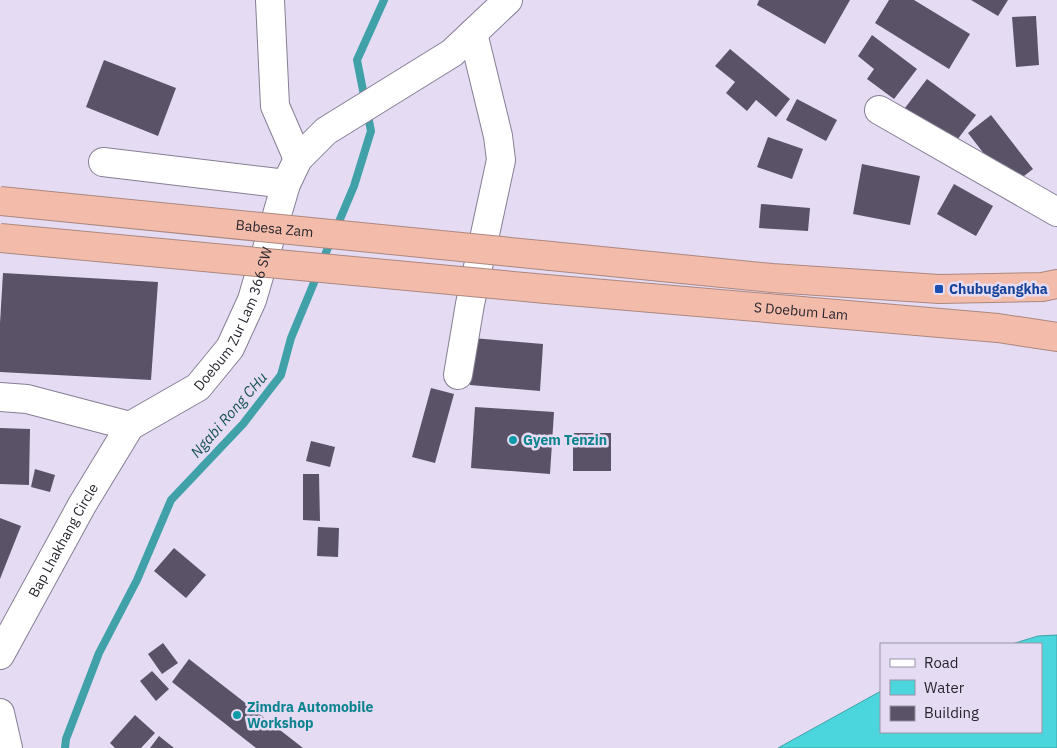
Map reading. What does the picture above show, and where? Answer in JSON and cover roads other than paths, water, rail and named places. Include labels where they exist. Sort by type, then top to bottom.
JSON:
[{"type":"highway","name":"Babesa Zam","points":[[0,201],[772,278],[939,289],[1042,288],[1057,284]]},
{"type":"highway","name":"S Doebum Lam","points":[[0,238],[546,289],[998,328],[1057,337]]},
{"type":"street","points":[[270,0],[275,106],[298,159]]},
{"type":"street","name":"Doebum Zur Lam 366 SW","points":[[130,426],[198,386],[230,348],[252,300],[286,184],[298,159],[326,132],[452,53],[508,0]]},
{"type":"street","points":[[458,375],[470,304],[502,160],[473,33]]},
{"type":"street","points":[[879,110],[1057,212]]},
{"type":"street","points":[[103,162],[286,184]]},
{"type":"street","points":[[0,397],[26,399],[130,426]]},
{"type":"street","name":"Bap Lhakhang Circle","points":[[0,655],[82,504],[130,426]]},
{"type":"street","points":[[0,713],[8,748]]},
{"type":"water","points":[[1057,635],[1057,748],[778,748],[880,692],[880,733],[1042,733],[1042,643],[1015,643],[1038,636]]},
{"type":"waterway","name":"Ngabi Rong CHu","points":[[322,262],[354,186],[371,131],[357,60],[384,0]]},
{"type":"waterway","name":"Ngabi Rong CHu","points":[[65,748],[66,739],[99,653],[137,580],[171,500],[243,424],[281,375],[291,338],[318,273]]},
{"type":"place","name":"Chubugangkha","points":[[939,289]]},
{"type":"place","name":"Gyem Tenzin","points":[[513,440]]},
{"type":"place","name":"Zimdra Automobile Workshop","points":[[237,715]]}]
